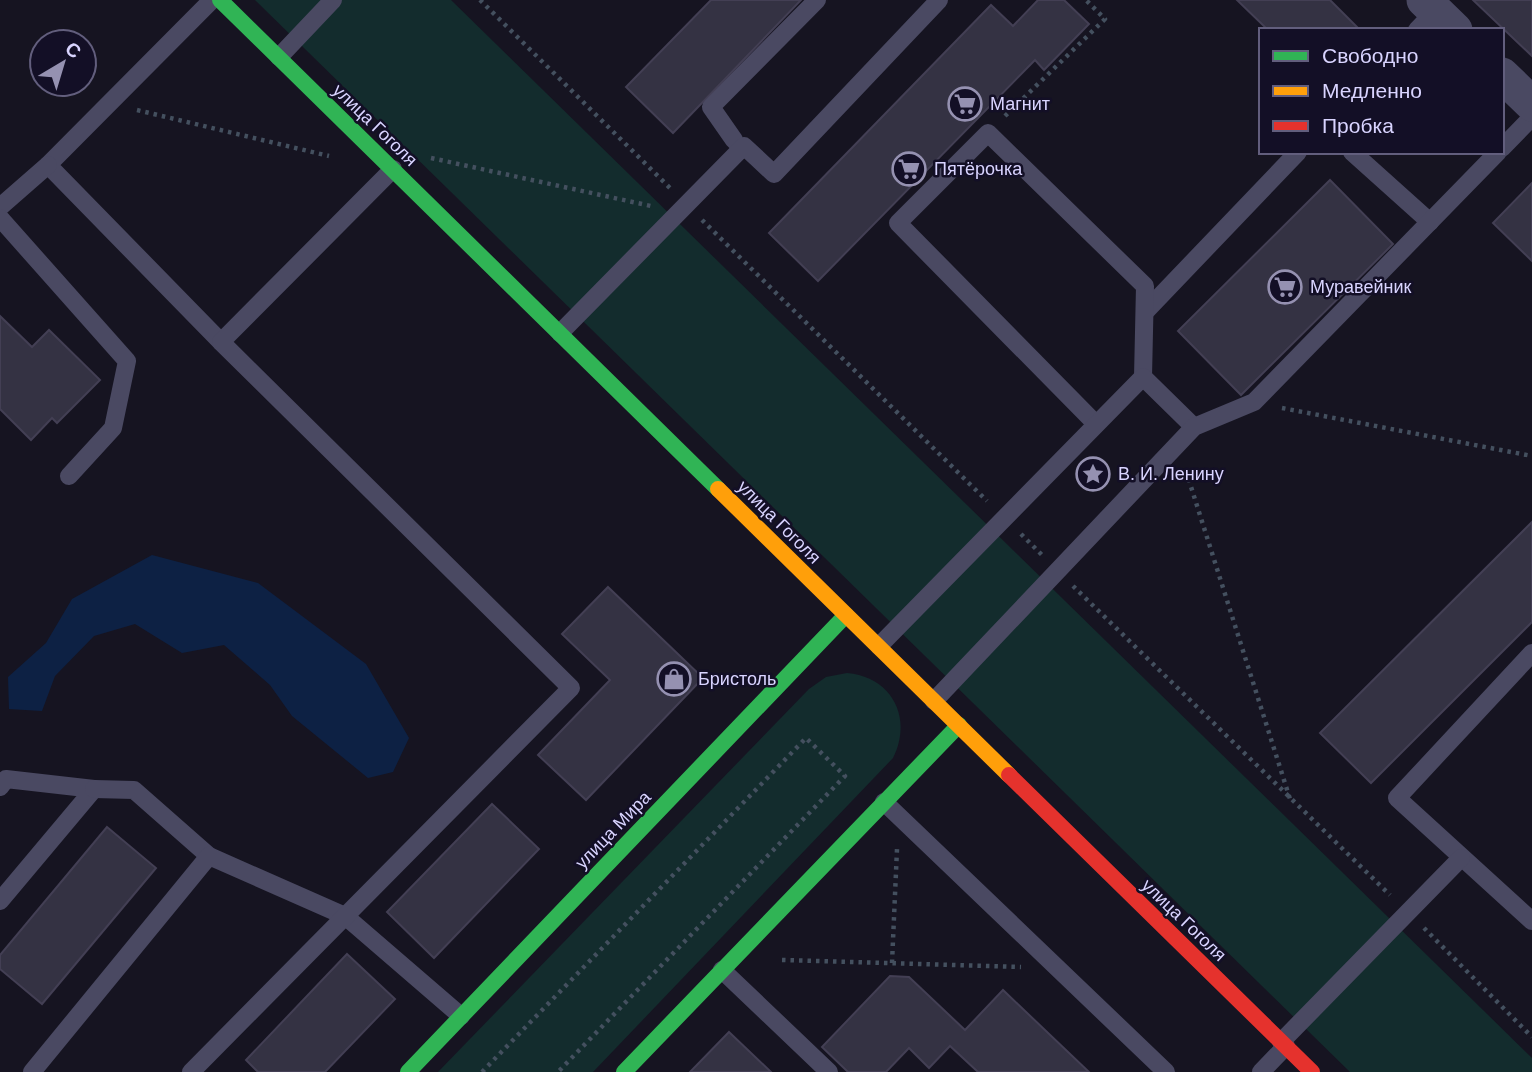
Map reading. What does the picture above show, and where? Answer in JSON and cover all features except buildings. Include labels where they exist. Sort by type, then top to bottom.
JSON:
[{"type":"main road","name":"улица Гоголя","points":[[220,0],[1312,1072]]},
{"type":"main road","name":"улица Мира","points":[[408,1072],[846,615]]},
{"type":"main road","points":[[624,1072],[958,725]]},
{"type":"street","points":[[1504,77],[1532,104]]},
{"type":"lane","points":[[0,207],[48,165],[212,0]]},
{"type":"lane","points":[[279,57],[333,0]]},
{"type":"lane","points":[[734,140],[710,107],[817,0]]},
{"type":"lane","points":[[560,333],[744,146],[774,174],[939,0]]},
{"type":"lane","points":[[1504,146],[1532,117]]},
{"type":"lane","points":[[879,646],[1143,377],[1145,286],[988,133],[898,223],[1096,424]]},
{"type":"lane","points":[[1145,312],[1296,154]]},
{"type":"lane","points":[[1354,154],[1430,222]]},
{"type":"lane","points":[[934,701],[1194,427],[1254,402],[1496,154]]},
{"type":"lane","points":[[48,165],[222,342],[571,688],[191,1072]]},
{"type":"lane","points":[[222,342],[393,169]]},
{"type":"lane","points":[[0,218],[127,361],[113,428],[69,476]]},
{"type":"lane","points":[[1143,377],[1194,427]]},
{"type":"lane","points":[[1532,653],[1397,798],[1532,920]]},
{"type":"lane","points":[[2,780],[134,790],[209,856],[345,916],[461,1016]]},
{"type":"lane","points":[[0,901],[94,789]]},
{"type":"lane","points":[[884,802],[1166,1072]]},
{"type":"lane","points":[[32,1072],[209,856]]},
{"type":"lane","points":[[1261,1072],[1284,1044],[1461,858]]},
{"type":"lane","points":[[728,964],[829,1072]]},
{"type":"path","points":[[988,133],[1105,19],[1086,0]]},
{"type":"path","points":[[1254,402],[1532,456]]},
{"type":"path","points":[[1177,444],[1291,800]]},
{"type":"path","points":[[482,1072],[806,738],[845,776],[558,1072]]},
{"type":"path","points":[[892,963],[899,817]]},
{"type":"path","points":[[728,964],[892,963],[1057,968]]},
{"type":"green space","points":[[255,0],[451,0],[1532,1058],[1532,1072],[1350,1072]]},
{"type":"green space","points":[[847,673],[876,682],[887,691],[894,702],[901,728],[893,758],[593,1072],[438,1072],[809,689],[826,677]]},
{"type":"water","points":[[152,555],[258,583],[366,664],[409,738],[393,772],[368,778],[292,716],[270,685],[224,645],[182,653],[135,624],[94,636],[55,676],[42,711],[9,709],[8,677],[46,643],[72,599]]},
{"type":"traffic: fast","points":[[220,0],[718,489]]},
{"type":"traffic: fast","points":[[408,1072],[846,615]]},
{"type":"traffic: fast","points":[[624,1072],[959,725]]},
{"type":"traffic: slow","points":[[718,489],[1009,775]]},
{"type":"traffic: jam","points":[[1009,775],[1312,1072]]},
{"type":"place","name":"Магнит","points":[[965,104]]},
{"type":"place","name":"Пятёрочка","points":[[909,169]]},
{"type":"place","name":"Муравейник","points":[[1285,287]]},
{"type":"place","name":"В. И. Ленину","points":[[1093,474]]},
{"type":"place","name":"Бристоль","points":[[674,679]]}]
